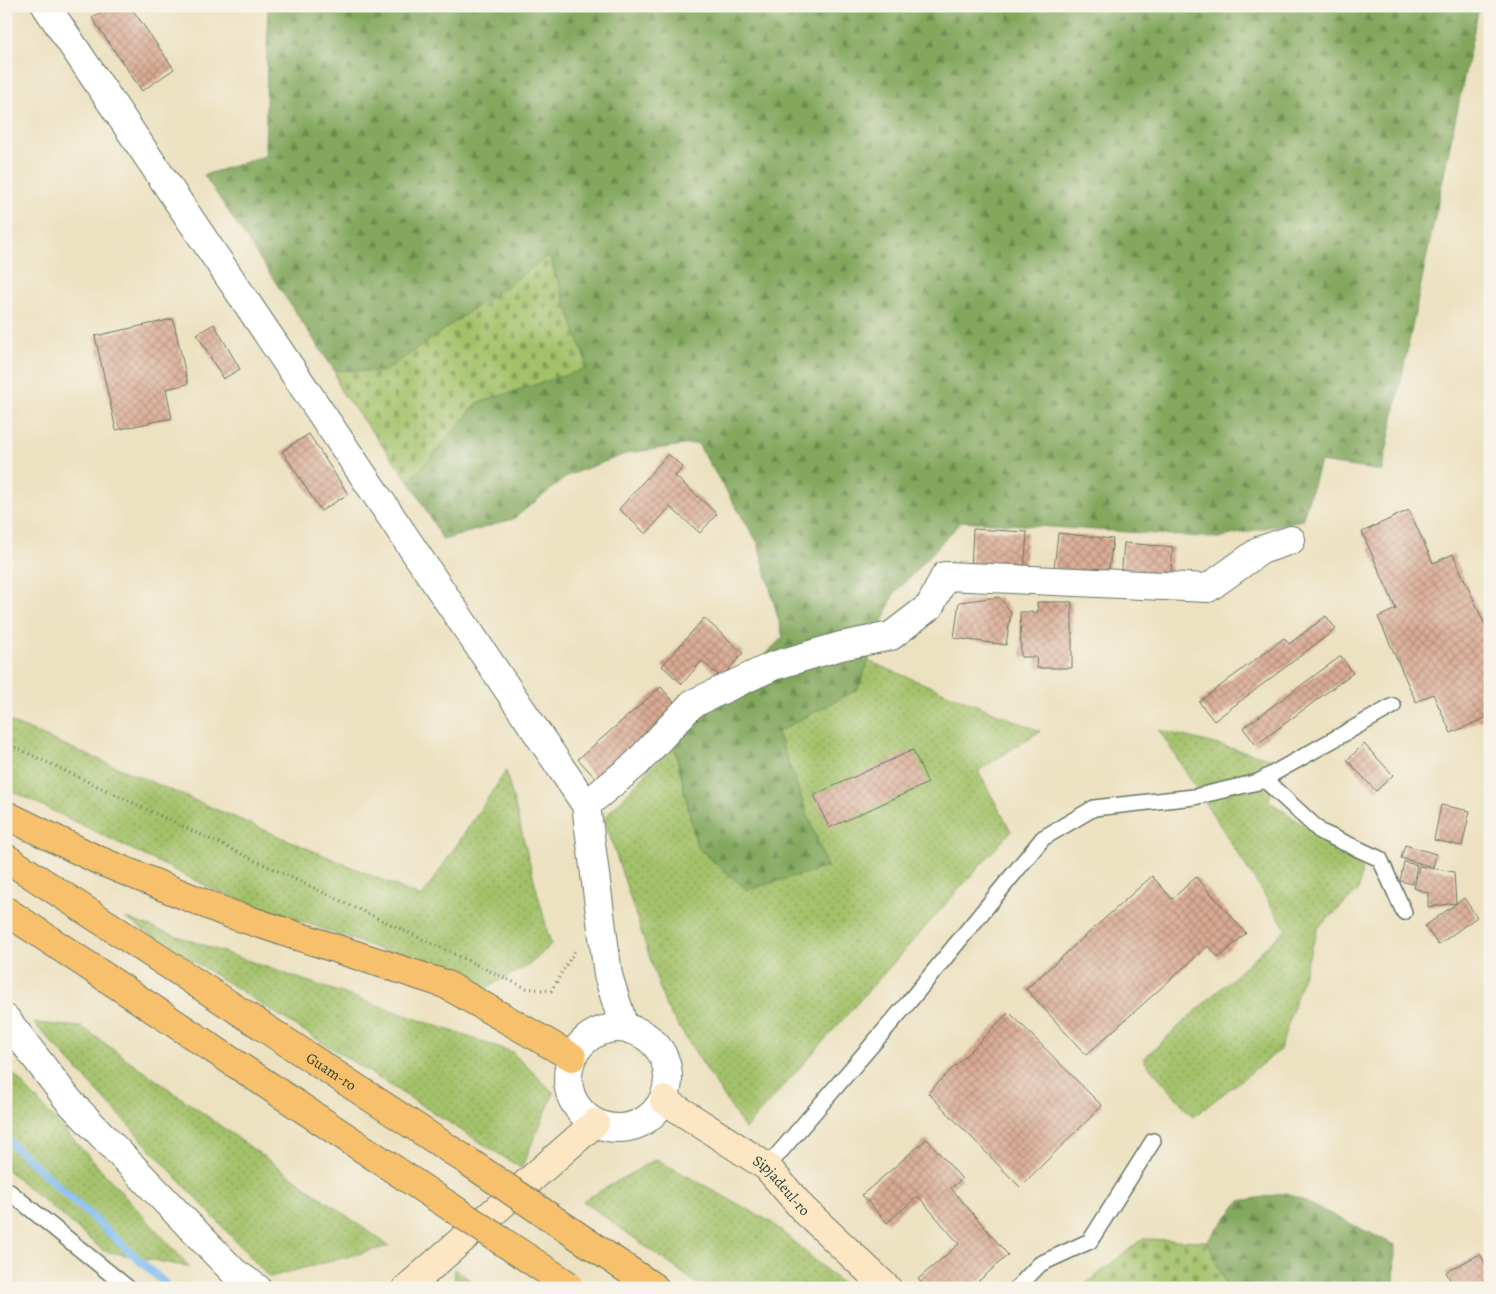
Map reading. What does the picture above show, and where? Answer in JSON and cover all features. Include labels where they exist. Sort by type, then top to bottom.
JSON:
[{"type":"main road","points":[[6,815],[98,860],[230,914],[445,984],[572,1057]]},
{"type":"main road","name":"Guam-ro","points":[[6,858],[466,1160],[655,1288]]},
{"type":"main road","points":[[6,911],[570,1286]]},
{"type":"main road","name":"Sipjadeul-ro","points":[[664,1100],[767,1167],[803,1209],[887,1288]]},
{"type":"main road","points":[[407,1288],[595,1124]]},
{"type":"street","points":[[46,6],[586,805],[608,975],[624,1027]]},
{"type":"street","points":[[586,805],[636,764],[692,704],[773,666],[841,646],[891,636],[930,606],[945,576],[1208,588],[1261,550],[1291,540]]},
{"type":"street","points":[[6,1019],[68,1101],[234,1272],[257,1288]]},
{"type":"street","points":[[624,1027],[639,1031],[653,1040],[663,1053],[668,1068],[669,1085],[664,1100],[655,1113],[642,1123],[627,1128],[611,1128],[595,1124],[583,1115],[574,1102],[568,1088],[568,1072],[572,1057],[580,1044],[593,1034],[608,1028],[624,1027]]},
{"type":"lane","points":[[767,1167],[908,1003],[1043,838],[1094,808],[1194,797],[1258,782],[1393,706]]},
{"type":"lane","points":[[1264,779],[1321,832],[1380,859],[1404,912]]},
{"type":"lane","points":[[1017,1288],[1040,1264],[1090,1241],[1153,1141]]},
{"type":"lane","points":[[6,1189],[128,1288]]},
{"type":"path","points":[[6,743],[526,988],[551,991],[578,945],[604,940]]},
{"type":"green space","points":[[268,6],[1479,6],[1382,471],[1320,462],[1302,520],[1217,538],[962,521],[893,595],[858,689],[777,732],[827,867],[747,890],[697,847],[674,744],[783,637],[758,543],[697,443],[628,453],[569,475],[513,519],[443,540],[410,482],[477,403],[588,368],[378,376],[334,370],[204,175],[265,156]]},
{"type":"green space","points":[[549,256],[588,368],[477,403],[410,482],[340,390],[334,370],[384,372]]},
{"type":"green space","points":[[868,661],[1040,731],[978,771],[1011,831],[745,1129],[666,1007],[604,818],[674,744],[697,847],[827,867],[777,732],[858,689]]},
{"type":"green space","points":[[6,720],[422,897],[506,771],[551,945],[529,965],[486,988],[215,890],[6,788]]},
{"type":"green space","points":[[1159,730],[1278,760],[1269,801],[1362,866],[1359,890],[1318,928],[1280,1050],[1193,1117],[1143,1059],[1286,929]]},
{"type":"green space","points":[[125,918],[512,1052],[554,1093],[521,1168]]},
{"type":"green space","points":[[34,1023],[82,1027],[389,1246],[269,1277]]},
{"type":"green space","points":[[6,1066],[190,1267],[104,1251],[6,1169]]},
{"type":"green space","points":[[656,1159],[771,1222],[847,1288],[703,1288],[583,1201]]},
{"type":"green space","points":[[1287,1193],[1395,1245],[1394,1288],[1227,1288],[1207,1241],[1240,1201]]},
{"type":"green space","points":[[1142,1239],[1207,1241],[1227,1288],[1081,1288]]},
{"type":"green space","points":[[454,1269],[482,1288],[455,1288]]},
{"type":"building","points":[[109,6],[130,6],[174,69],[142,91],[92,18]]},
{"type":"building","points":[[173,319],[188,384],[166,389],[172,418],[116,430],[95,336]]},
{"type":"building","points":[[214,324],[240,369],[223,379],[197,334]]},
{"type":"building","points":[[309,434],[348,494],[321,511],[282,451]]},
{"type":"building","points":[[668,454],[683,467],[675,476],[717,514],[700,533],[670,507],[646,534],[619,509]]},
{"type":"building","points":[[1409,510],[1433,563],[1453,554],[1490,636],[1490,716],[1451,733],[1433,694],[1416,702],[1378,617],[1396,609],[1362,532]]},
{"type":"building","points":[[973,529],[1027,532],[1024,573],[971,570]]},
{"type":"building","points":[[1058,533],[1113,539],[1108,576],[1054,569]]},
{"type":"building","points":[[1124,543],[1173,547],[1170,581],[1121,578]]},
{"type":"building","points":[[999,597],[1011,612],[1006,645],[954,638],[959,602]]},
{"type":"building","points":[[1037,602],[1072,602],[1072,668],[1037,668],[1036,657],[1021,657],[1020,612],[1038,612]]},
{"type":"building","points":[[1326,616],[1336,629],[1214,721],[1199,702],[1284,638],[1289,644]]},
{"type":"building","points":[[704,618],[743,653],[721,678],[702,661],[682,684],[662,666]]},
{"type":"building","points":[[1341,656],[1353,673],[1256,745],[1243,728]]},
{"type":"building","points":[[661,687],[680,709],[598,781],[578,759]]},
{"type":"building","points":[[1364,744],[1393,775],[1376,791],[1347,760]]},
{"type":"building","points":[[913,750],[928,783],[829,828],[814,795]]},
{"type":"building","points":[[1441,805],[1470,811],[1462,846],[1434,840]]},
{"type":"building","points":[[1405,845],[1436,854],[1433,867],[1401,858]]},
{"type":"building","points":[[1404,862],[1417,865],[1413,884],[1400,881]]},
{"type":"building","points":[[1419,866],[1454,872],[1456,903],[1428,907],[1428,893],[1414,888]]},
{"type":"building","points":[[1152,876],[1172,899],[1196,877],[1246,933],[1219,958],[1208,946],[1086,1055],[1026,989]]},
{"type":"building","points":[[1464,898],[1477,917],[1438,945],[1425,926]]},
{"type":"building","points":[[1009,1012],[1102,1106],[1020,1187],[928,1093]]},
{"type":"building","points":[[927,1139],[962,1179],[951,1188],[1008,1255],[971,1288],[926,1288],[918,1279],[959,1244],[918,1196],[887,1223],[862,1195]]},
{"type":"building","points":[[1480,1254],[1490,1272],[1490,1288],[1454,1288],[1446,1272]]},
{"type":"waterway","points":[[6,1139],[170,1288]]}]
